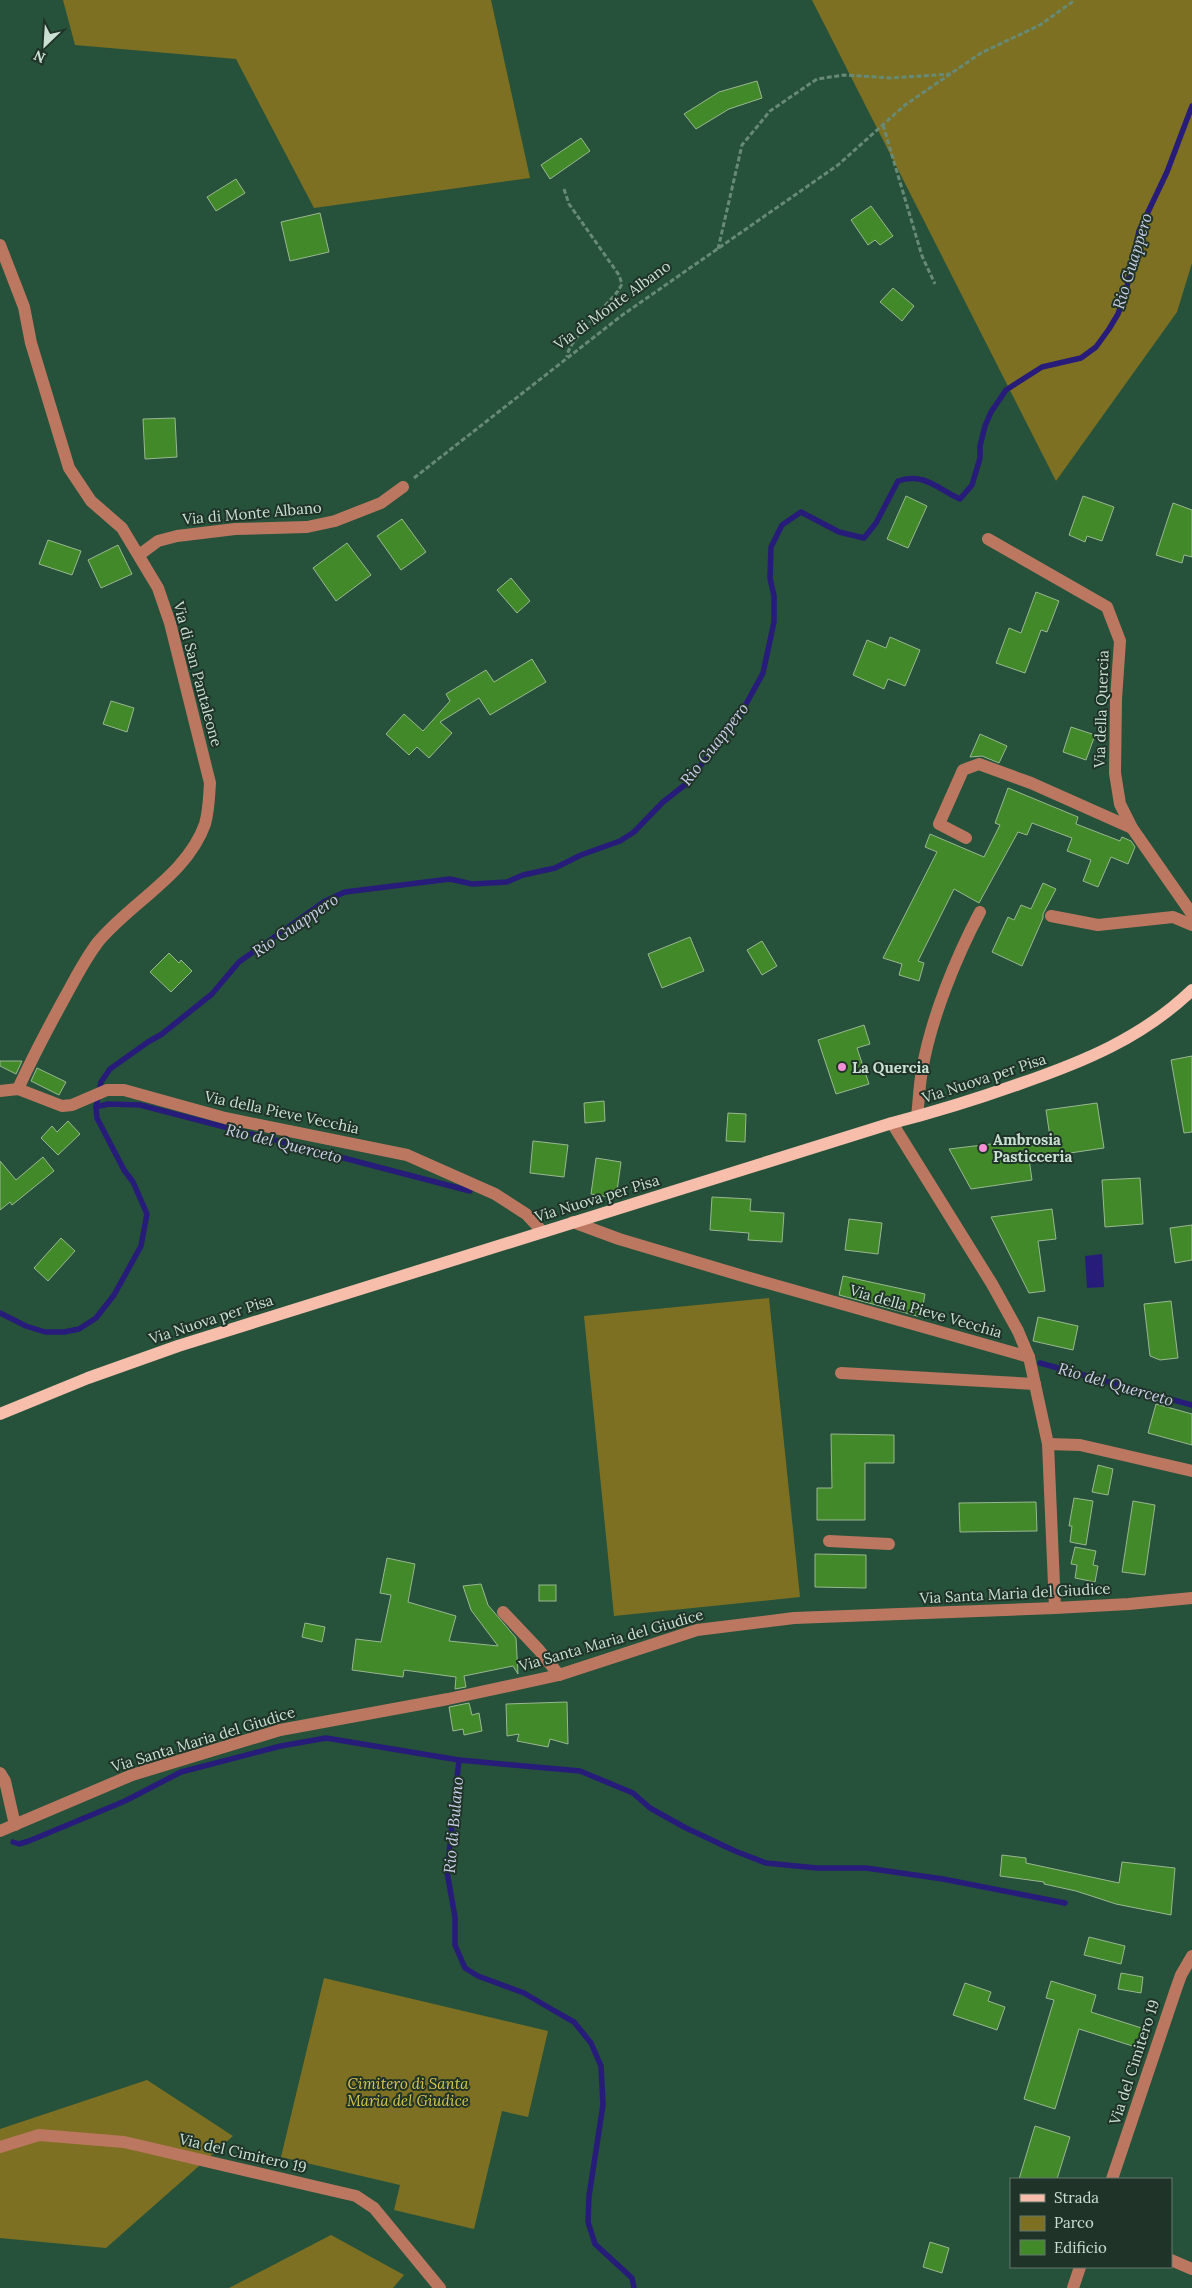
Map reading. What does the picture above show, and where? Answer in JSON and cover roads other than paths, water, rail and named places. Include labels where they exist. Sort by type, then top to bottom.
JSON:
[{"type":"main road","name":"Via Nuova per Pisa","points":[[0,1414],[88,1378],[178,1346],[1017,1085],[1075,1065],[1134,1036],[1158,1020],[1192,990]]},
{"type":"street","name":"Via di San Pantaleone","points":[[0,245],[24,307],[31,343],[69,468],[91,501],[122,528],[158,588],[170,623],[210,782],[209,805],[204,824],[193,848],[168,876],[114,925],[86,960],[37,1048],[18,1089]]},
{"type":"street","name":"Via di Monte Albano","points":[[139,554],[158,541],[177,536],[235,530],[307,527],[335,521],[380,503],[402,487]]},
{"type":"street","name":"Via della Quercia","points":[[988,539],[1107,607],[1120,641],[1116,699],[1115,773],[1120,804],[1132,828],[1192,914]]},
{"type":"street","points":[[966,838],[939,824],[963,770],[979,764],[1031,783],[1132,828]]},
{"type":"street","points":[[917,1116],[922,1069],[937,1016],[954,965],[980,912]]},
{"type":"street","points":[[1051,916],[1098,925],[1173,917],[1192,924]]},
{"type":"street","name":"Via della Pieve Vecchia","points":[[0,1091],[18,1089],[62,1106],[72,1105],[108,1090],[139,1093],[225,1118],[407,1155],[495,1194],[526,1214],[543,1232]]},
{"type":"street","points":[[892,1123],[992,1284],[1018,1331],[1029,1357],[1048,1444],[1055,1608]]},
{"type":"street","name":"Via della Pieve Vecchia","points":[[572,1222],[618,1239],[743,1276],[1029,1357]]},
{"type":"street","points":[[841,1373],[1035,1384]]},
{"type":"street","points":[[1048,1444],[1080,1445],[1192,1471]]},
{"type":"street","points":[[829,1541],[889,1544]]},
{"type":"street","name":"Via Santa Maria del Giudice","points":[[0,1831],[132,1775],[280,1730],[448,1699],[559,1675],[688,1633],[730,1625],[794,1618],[1055,1608],[1192,1598]]},
{"type":"street","points":[[503,1612],[539,1650],[559,1675]]},
{"type":"street","points":[[0,1773],[5,1781],[15,1825]]},
{"type":"street","name":"Via del Cimitero 19","points":[[1112,2178],[1178,1983],[1192,1956]]},
{"type":"street","name":"Via del Cimitero 19","points":[[0,2147],[39,2135],[124,2142],[356,2196],[374,2208],[440,2288]]},
{"type":"street","points":[[1172,2260],[1192,2269]]},
{"type":"street","points":[[1073,2288],[1080,2268]]},
{"type":"waterway","name":"Rio Guappero","points":[[0,1313],[26,1326],[45,1332],[64,1332],[79,1329],[96,1318],[114,1295],[141,1246],[147,1214],[133,1182],[124,1170],[97,1118],[96,1107],[101,1082],[110,1069],[162,1034],[212,994],[239,962],[325,901],[345,892],[450,879],[472,884],[507,882],[523,875],[555,868],[581,855],[620,841],[634,832],[663,802],[686,784],[739,717],[763,673],[774,622],[774,596],[770,578],[771,547],[782,525],[801,512],[839,532],[864,538],[876,523],[898,481],[907,479],[923,480],[931,483],[960,499],[972,485],[980,458],[980,446],[985,426],[991,412],[1006,390],[1042,367],[1081,358],[1096,347],[1118,314],[1126,291],[1139,231],[1167,172],[1192,106]]},
{"type":"waterway","name":"Rio del Querceto","points":[[96,1107],[108,1104],[140,1105],[470,1191]]},
{"type":"waterway","name":"Rio del Querceto","points":[[1040,1363],[1192,1405]]},
{"type":"waterway","points":[[13,1842],[19,1844],[29,1841],[125,1801],[181,1772],[281,1746],[326,1738],[459,1760],[580,1771],[633,1793],[650,1808],[684,1827],[766,1863],[817,1868],[866,1868],[943,1879],[1065,1903]]},
{"type":"waterway","name":"Rio di Bulano","points":[[459,1760],[447,1872],[455,1917],[455,1945],[465,1968],[478,1976],[524,1993],[574,2022],[591,2043],[601,2066],[603,2105],[589,2196],[588,2222],[595,2244],[632,2278],[634,2288]]},
{"type":"place","name":"La Quercia","points":[[842,1067]]},
{"type":"place","name":"Ambrosia Pasticceria","points":[[983,1148]]},
{"type":"park label","name":"Cimitero di Santa Maria del Giudice","points":[[408,2092]]}]
